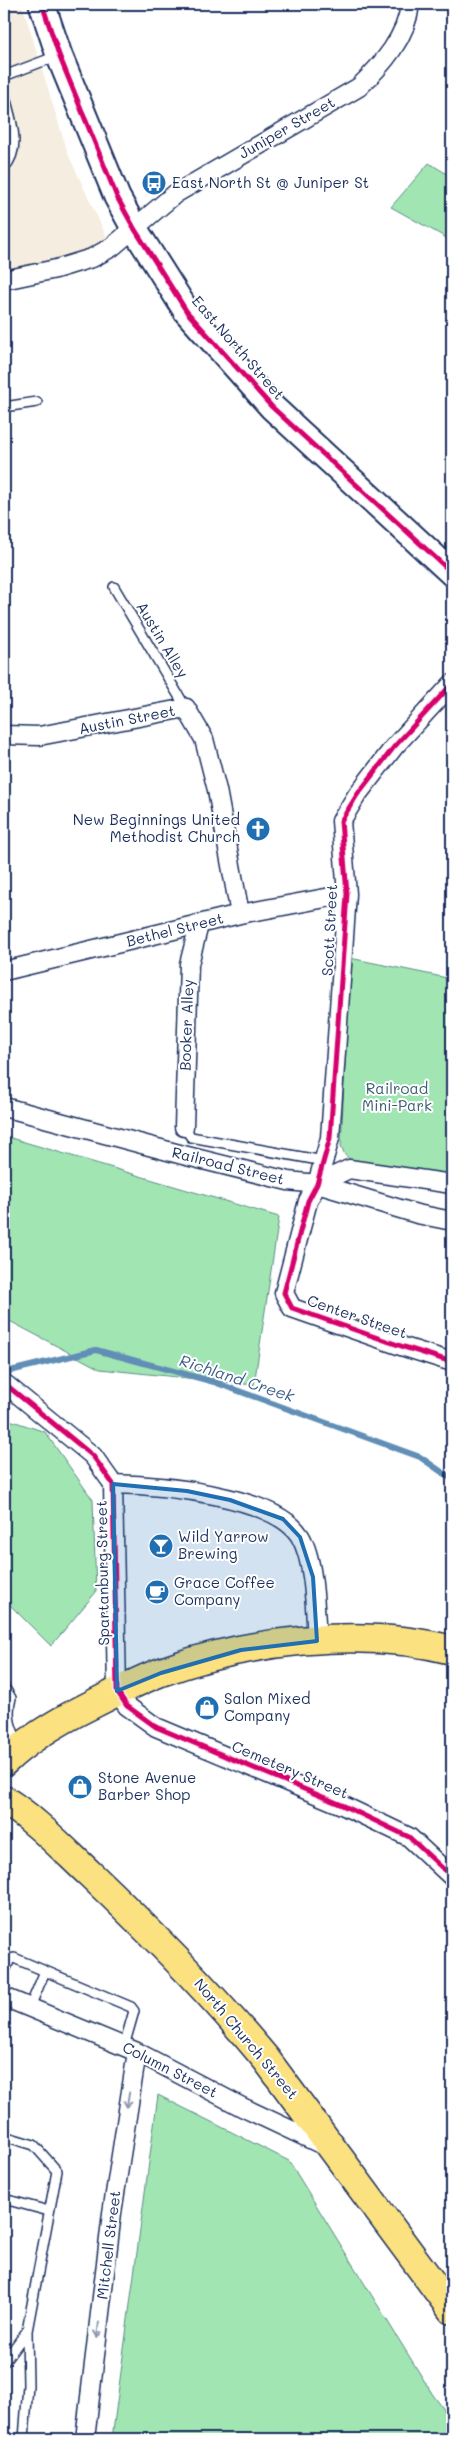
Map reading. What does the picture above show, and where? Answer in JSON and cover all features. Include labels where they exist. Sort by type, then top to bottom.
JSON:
[{"type":"main road","name":"East North Street","points":[[42,4],[59,55],[98,153],[134,228],[188,312],[272,407],[452,573]]},
{"type":"main road","points":[[12,1755],[44,1731],[117,1691],[161,1672],[241,1650],[317,1641],[369,1639],[415,1643],[452,1650]]},
{"type":"main road","name":"North Church Street","points":[[7,1802],[60,1846],[154,1934],[204,1987],[266,2058],[452,2310]]},
{"type":"street","name":"Juniper Street","points":[[4,280],[56,269],[92,258],[112,248],[175,194],[359,87],[381,67],[398,40],[410,4]]},
{"type":"street","name":"Scott Street","points":[[317,1184],[330,1138],[347,894],[341,821],[356,795],[394,747],[452,684]]},
{"type":"street","name":"Austin Street","points":[[4,735],[39,736],[186,708],[204,739],[240,914]]},
{"type":"street","name":"Bethel Street","points":[[4,971],[240,914],[347,894]]},
{"type":"street","name":"Booker Alley","points":[[184,1127],[189,964],[199,925]]},
{"type":"street","name":"Railroad Street","points":[[4,1107],[288,1181],[317,1184],[417,1214],[452,1221]]},
{"type":"street","points":[[317,1184],[349,1169],[452,1184]]},
{"type":"street","name":"Center Street","points":[[317,1184],[308,1201],[284,1292],[292,1308],[452,1362]]},
{"type":"street","name":"Spartanburg Street","points":[[4,1383],[93,1456],[113,1484],[117,1691]]},
{"type":"street","points":[[113,1484],[144,1485],[187,1491],[270,1511],[283,1518],[300,1537],[313,1577],[317,1641]]},
{"type":"street","name":"Cemetery Street","points":[[117,1691],[127,1706],[156,1727],[342,1805],[408,1837],[452,1876]]},
{"type":"street","name":"Column Street","points":[[4,1997],[131,2049],[242,2107],[334,2150]]},
{"type":"street","name":"Mitchell Street","points":[[85,2439],[131,2049]]},
{"type":"lane","points":[[4,76],[59,55]]},
{"type":"lane","points":[[4,93],[12,122],[15,150],[4,168]]},
{"type":"lane","points":[[4,408],[37,402]]},
{"type":"lane","name":"Austin Alley","points":[[114,587],[186,708]]},
{"type":"lane","points":[[184,1127],[190,1137],[324,1161]]},
{"type":"lane","points":[[4,1687],[11,1698],[7,1711],[12,1755]]},
{"type":"lane","points":[[4,1973],[10,1959],[14,1958],[131,2007],[134,2011],[131,2049]]},
{"type":"lane","points":[[30,2007],[45,1971]]},
{"type":"lane","points":[[4,2136],[34,2145],[56,2171],[27,2331],[28,2385],[24,2439]]},
{"type":"lane","points":[[4,2199],[49,2212]]},
{"type":"lane","points":[[4,2362],[27,2331]]},
{"type":"highlighted area","points":[[113,1484],[187,1491],[230,1500],[283,1519],[300,1537],[313,1577],[317,1641],[241,1650],[161,1673],[117,1691]]},
{"type":"shaded area","points":[[22,4],[68,154],[109,242],[14,274],[4,275],[4,7]]},
{"type":"green space","points":[[429,163],[452,177],[452,241],[391,207]]},
{"type":"green space","name":"Railroad Mini-Park","points":[[350,958],[452,979],[452,1180],[353,1162],[345,1155],[341,1146]]},
{"type":"green space","points":[[4,1136],[279,1217],[254,1385],[100,1369],[4,1318]]},
{"type":"green space","points":[[4,1418],[45,1432],[93,1500],[96,1592],[51,1646],[4,1599]]},
{"type":"green space","points":[[158,2095],[289,2161],[433,2395],[452,2420],[452,2439],[112,2439]]},
{"type":"waterway","name":"Richland Creek","points":[[4,1374],[96,1350],[214,1382],[420,1457],[452,1479]]},
{"type":"cycle path","points":[[42,4],[59,55],[117,197],[134,228],[187,312],[272,407],[452,573]]},
{"type":"cycle path","points":[[452,684],[394,747],[357,795],[341,821],[347,894],[330,1138],[317,1184],[308,1201],[284,1293],[292,1308],[452,1362]]},
{"type":"cycle path","points":[[4,1383],[93,1456],[113,1484],[117,1691],[127,1706],[156,1727],[342,1805],[409,1837],[452,1877]]},
{"type":"place","name":"East North St @ Juniper St","points":[[154,183]]},
{"type":"place","name":"New Beginnings United Methodist Church","points":[[258,829]]},
{"type":"place","name":"Wild Yarrow Brewing","points":[[161,1546]]},
{"type":"place","name":"Grace Coffee Company","points":[[157,1592]]},
{"type":"place","name":"Salon Mixed Company","points":[[207,1708]]},
{"type":"place","name":"Stone Avenue Barber Shop","points":[[80,1787]]}]
